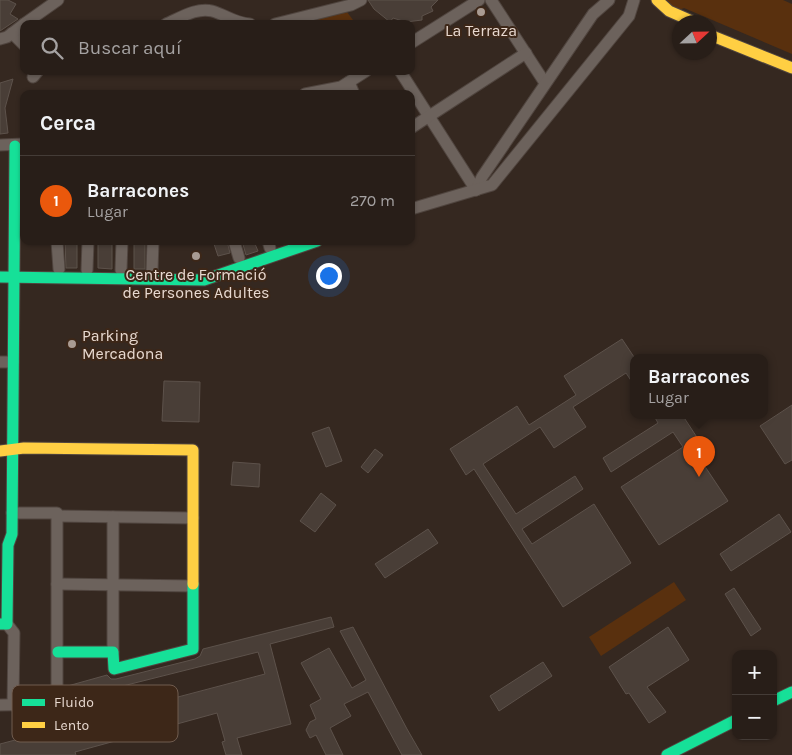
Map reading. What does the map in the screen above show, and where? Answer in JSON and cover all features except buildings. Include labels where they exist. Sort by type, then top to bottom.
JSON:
[{"type":"street","points":[[30,20],[58,0]]},
{"type":"street","points":[[290,20],[361,0]]},
{"type":"street","points":[[415,40],[478,0]]},
{"type":"street","points":[[491,0],[544,83]]},
{"type":"street","points":[[476,190],[482,177],[544,83],[593,14],[609,0]]},
{"type":"street","points":[[415,209],[492,186],[629,16],[634,0]]},
{"type":"street","points":[[649,0],[656,8],[672,19]]},
{"type":"street","points":[[657,0],[660,5],[675,15]]},
{"type":"street","points":[[176,20],[197,11],[211,11],[230,20]]},
{"type":"street","points":[[0,39],[20,27]]},
{"type":"street","points":[[717,32],[792,62]]},
{"type":"street","points":[[12,33],[20,41]]},
{"type":"street","points":[[717,37],[792,68]]},
{"type":"street","points":[[415,125],[526,54]]},
{"type":"street","points":[[325,90],[340,87],[360,75]]},
{"type":"street","points":[[403,75],[412,90]]},
{"type":"street","points":[[349,82],[352,90]]},
{"type":"street","points":[[415,94],[476,190]]},
{"type":"street","points":[[0,146],[19,145],[14,278],[12,534],[4,545],[3,624],[14,632],[13,685]]},
{"type":"street","points":[[57,245],[59,269]]},
{"type":"street","points":[[87,270],[88,245]]},
{"type":"street","points":[[121,270],[122,245]]},
{"type":"street","points":[[152,271],[153,245]]},
{"type":"street","points":[[235,245],[240,258]]},
{"type":"street","points":[[0,277],[204,280],[305,245]]},
{"type":"street","points":[[0,362],[13,362]]},
{"type":"street","points":[[0,450],[24,448],[193,450],[193,649],[114,669],[113,517]]},
{"type":"street","points":[[12,513],[193,518]]},
{"type":"street","points":[[57,515],[57,685]]},
{"type":"street","points":[[57,584],[193,586]]},
{"type":"street","points":[[58,652],[113,652]]},
{"type":"street","points":[[777,700],[792,692]]},
{"type":"street","points":[[667,755],[732,722]]},
{"type":"shaded area","points":[[661,0],[783,0],[792,4],[792,54],[717,22],[717,15],[700,15],[684,8],[679,10]]},
{"type":"shaded area","points":[[347,12],[353,20],[305,20]]},
{"type":"shaded area","points":[[674,582],[686,600],[601,656],[589,637]]},
{"type":"traffic: fast","points":[[0,624],[7,624],[8,545],[12,534],[15,146]]},
{"type":"traffic: fast","points":[[0,277],[204,280],[305,245]]},
{"type":"traffic: fast","points":[[58,652],[113,652],[114,669],[193,649],[193,584]]},
{"type":"traffic: fast","points":[[777,699],[792,692]]},
{"type":"traffic: fast","points":[[667,755],[732,722]]},
{"type":"traffic: slow","points":[[657,0],[669,11],[678,15]]},
{"type":"traffic: slow","points":[[717,38],[792,68]]},
{"type":"traffic: slow","points":[[0,451],[24,448],[193,450],[193,584]]},
{"type":"place","name":"La Terraza","points":[[481,12]]},
{"type":"place","name":"Centre de Formació de Persones Adultes","points":[[196,256]]},
{"type":"place","name":"Parking Mercadona","points":[[72,344]]},
{"type":"place","name":"Barracones","points":[[699,477]]}]
